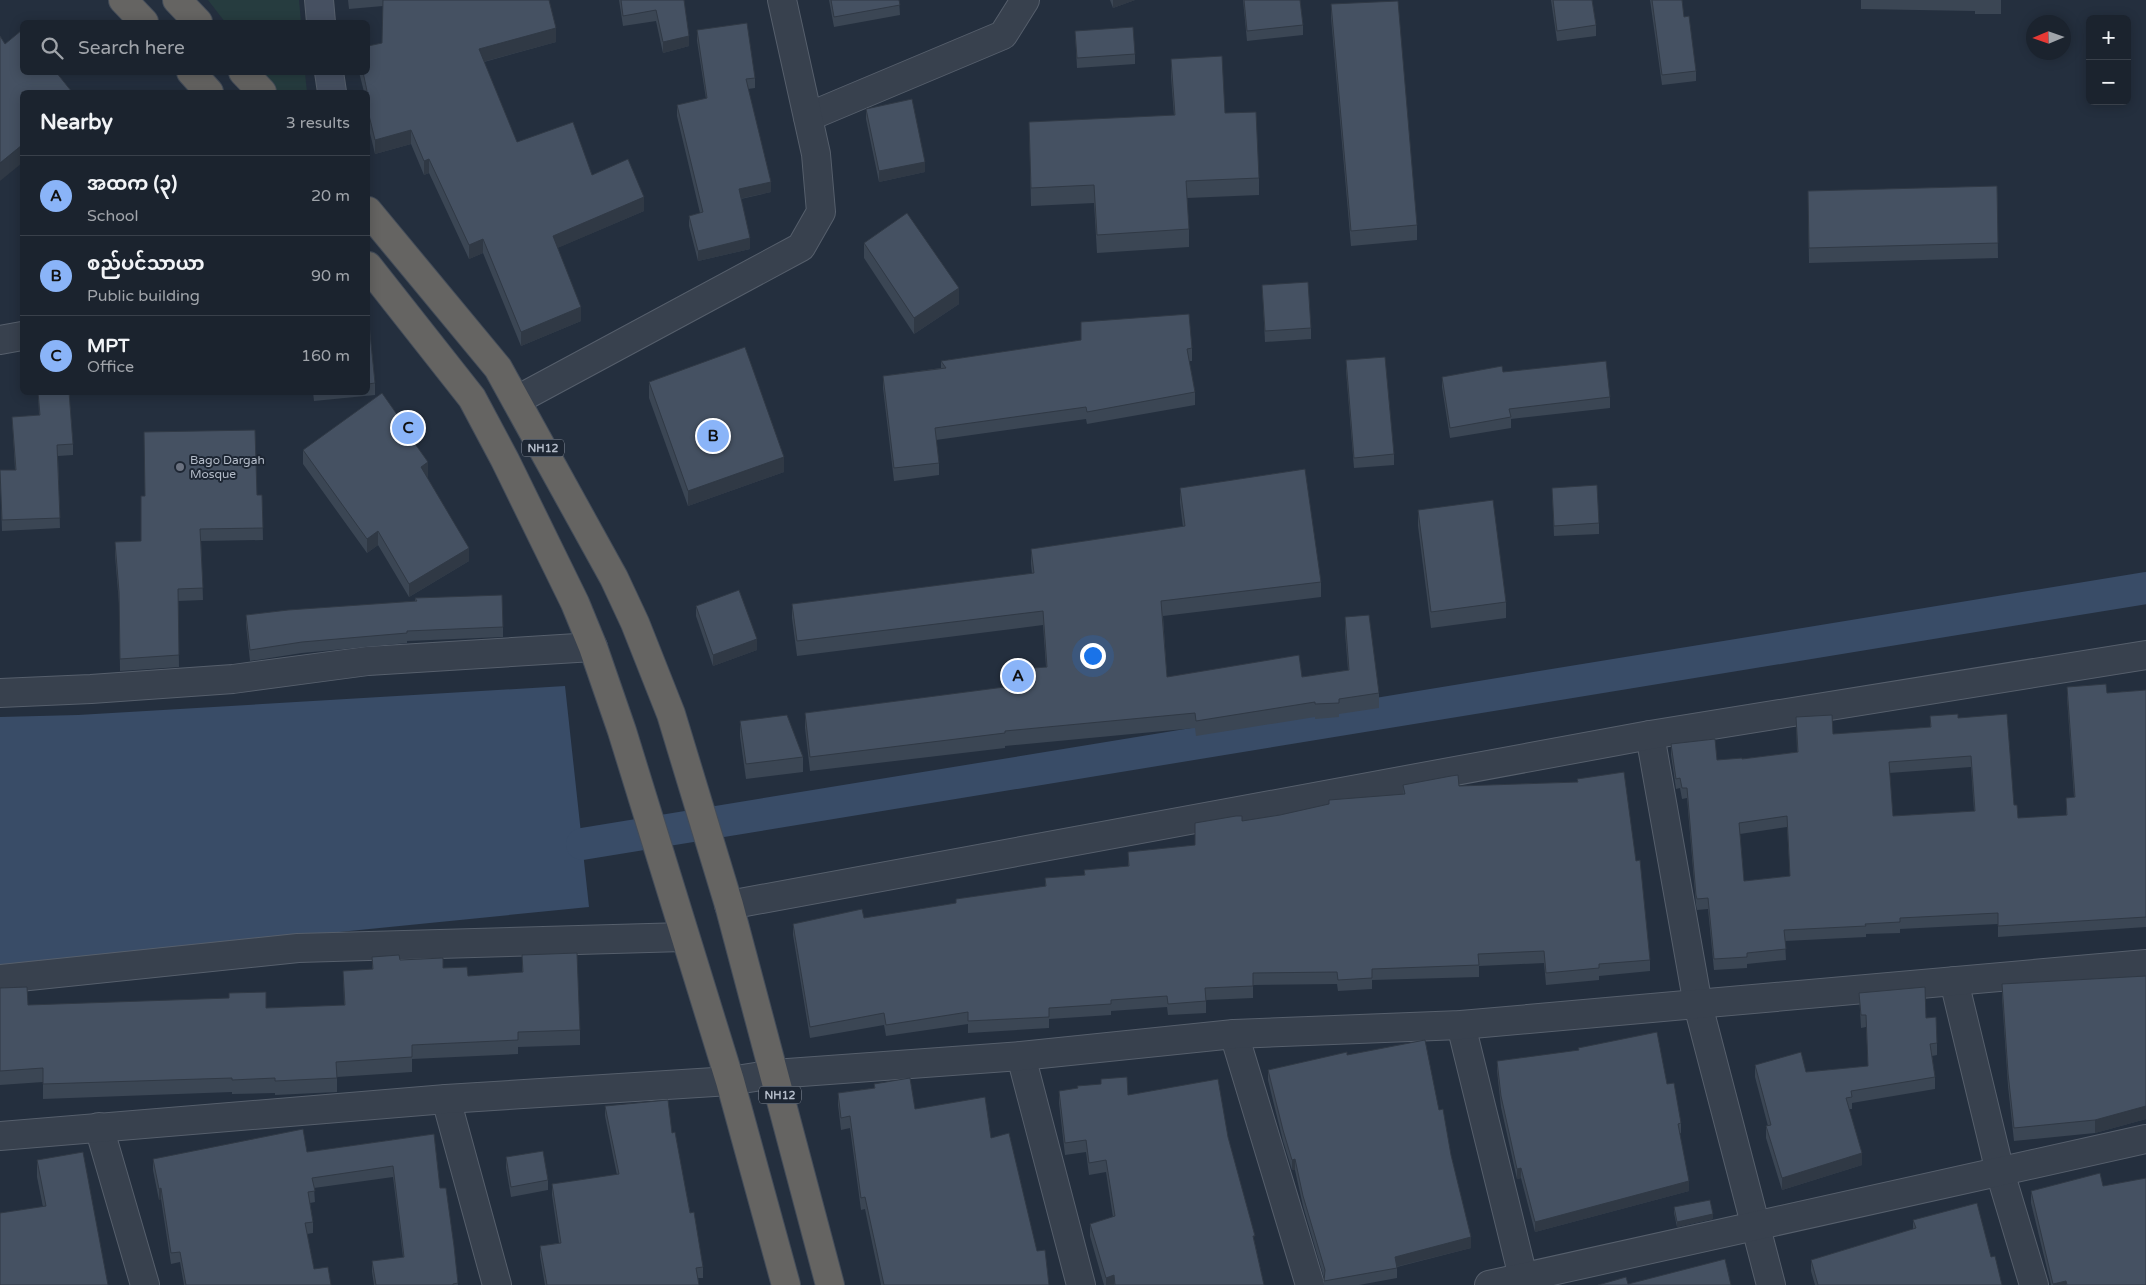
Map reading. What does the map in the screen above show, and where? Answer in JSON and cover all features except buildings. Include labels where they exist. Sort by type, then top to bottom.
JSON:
[{"type":"highway","points":[[123,0],[142,20]]},
{"type":"highway","points":[[177,0],[196,20]]},
{"type":"highway","points":[[193,75],[207,90]]},
{"type":"highway","points":[[247,75],[260,90]]},
{"type":"highway","name":"NH12","points":[[370,213],[498,368],[614,578],[635,624],[671,714],[730,905],[830,1285]]},
{"type":"highway","name":"NH12","points":[[370,269],[472,398],[576,603],[622,731],[730,1081],[786,1285]]},
{"type":"main road","points":[[319,0],[321,20]]},
{"type":"main road","points":[[329,75],[332,90]]},
{"type":"street","points":[[517,400],[801,247],[820,212],[816,154],[782,0]]},
{"type":"street","points":[[808,117],[1003,35],[1025,0]]},
{"type":"street","points":[[0,340],[20,336]]},
{"type":"street","points":[[0,693],[233,679],[368,661],[593,647]]},
{"type":"street","points":[[730,905],[1650,735],[2146,655]]},
{"type":"street","points":[[1650,735],[1698,1005],[1771,1285]]},
{"type":"street","points":[[0,979],[298,948],[682,928]]},
{"type":"street","points":[[0,1136],[446,1099],[730,1081],[774,1074],[1021,1056],[1234,1034],[1461,1025],[2146,964]]},
{"type":"street","points":[[1954,982],[2000,1172],[2034,1285]]},
{"type":"street","points":[[1461,1025],[1524,1281]]},
{"type":"street","points":[[1234,1034],[1310,1285]]},
{"type":"street","points":[[1021,1056],[1081,1285]]},
{"type":"street","points":[[446,1099],[497,1285]]},
{"type":"street","points":[[99,1127],[146,1285]]},
{"type":"street","points":[[1489,1285],[1524,1281],[1756,1226],[2146,1140]]},
{"type":"green space","points":[[208,0],[299,0],[301,20],[223,20]]},
{"type":"green space","points":[[265,75],[305,75],[307,90],[276,90]]},
{"type":"water","points":[[565,686],[589,907],[0,966],[0,717],[78,715]]},
{"type":"waterway","points":[[582,844],[2146,588]]},
{"type":"place","name":"MPT","points":[[408,428]]},
{"type":"place","name":"စည်ပင်သာယာ","points":[[713,436]]},
{"type":"place","name":"Bago Dargah Mosque","points":[[180,467]]},
{"type":"place","name":"အထက (၃)","points":[[1018,676]]}]
